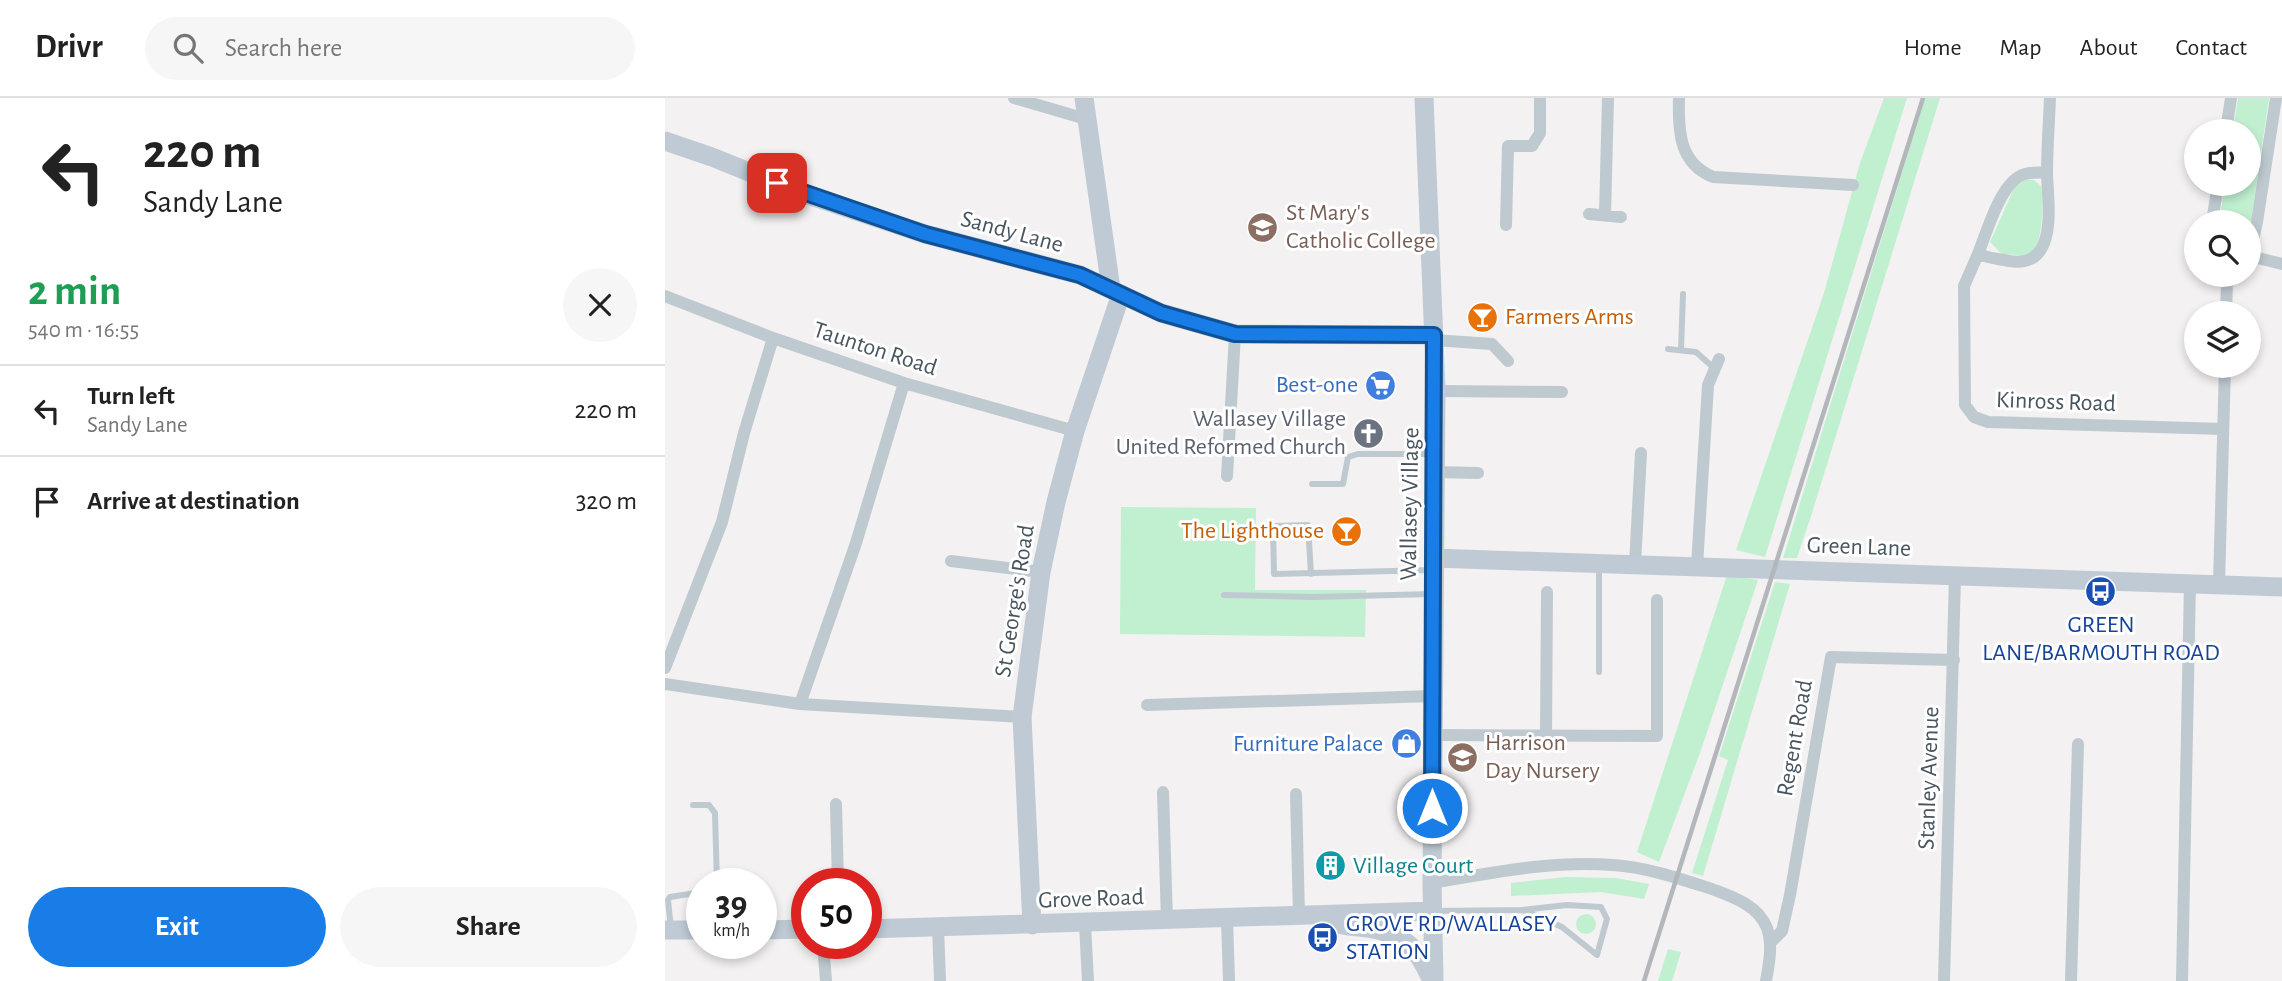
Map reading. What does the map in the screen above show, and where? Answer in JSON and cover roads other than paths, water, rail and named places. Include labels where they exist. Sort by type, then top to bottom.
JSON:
[{"type":"street","points":[[1014,98],[1086,119]]},
{"type":"street","name":"St George's Road","points":[[1032,925],[1022,717],[1041,572],[1056,502],[1116,291],[1084,98]]},
{"type":"street","name":"Wallasey Village","points":[[1423,98],[1436,391],[1433,981]]},
{"type":"street","points":[[1506,225],[1508,146],[1532,146],[1540,133],[1540,98]]},
{"type":"street","points":[[1605,215],[1608,98]]},
{"type":"street","points":[[1679,98],[1682,144],[1698,171],[1713,177],[1853,185]]},
{"type":"street","points":[[1978,254],[2014,262],[2035,257],[2045,242],[2049,227],[2047,172],[2050,98]]},
{"type":"street","points":[[2228,119],[2231,98]]},
{"type":"street","points":[[2260,210],[2277,131],[2277,98]]},
{"type":"street","name":"Sandy Lane","points":[[665,142],[712,157],[799,192],[925,234],[1080,275],[1161,313],[1235,334],[1434,337]]},
{"type":"street","name":"Kinross Road","points":[[2047,172],[2023,174],[2009,184],[1964,286],[1965,405],[1974,417],[1988,422],[2223,429]]},
{"type":"street","points":[[1589,214],[1621,217]]},
{"type":"street","points":[[2261,259],[2282,264]]},
{"type":"street","name":"Taunton Road","points":[[665,296],[773,338],[904,383],[1076,431]]},
{"type":"street","points":[[1227,476],[1235,334]]},
{"type":"street","points":[[1434,337],[1492,344],[1508,361]]},
{"type":"street","points":[[665,668],[722,522],[744,433],[773,338]]},
{"type":"street","points":[[1697,566],[1708,385],[1717,364]]},
{"type":"street","points":[[2219,584],[2225,378]]},
{"type":"street","points":[[800,704],[856,543],[904,383]]},
{"type":"street","points":[[1436,391],[1562,392]]},
{"type":"street","points":[[1635,564],[1641,453]]},
{"type":"street","points":[[1435,463],[1478,474]]},
{"type":"street","points":[[951,561],[1041,572]]},
{"type":"street","name":"Green Lane","points":[[1434,564],[1599,563],[2282,587]]},
{"type":"street","name":"Stanley Avenue","points":[[1944,981],[1955,576]]},
{"type":"street","points":[[2182,981],[2190,583]]},
{"type":"street","points":[[1546,735],[1547,592]]},
{"type":"street","points":[[1433,735],[1657,736],[1657,600]]},
{"type":"street","name":"Regent Road","points":[[1770,943],[1783,930],[1788,907],[1831,656],[1954,660]]},
{"type":"street","points":[[665,684],[800,704],[1022,717]]},
{"type":"street","points":[[1147,705],[1433,696]]},
{"type":"street","points":[[2071,981],[2078,744]]},
{"type":"street","points":[[1163,792],[1167,921]]},
{"type":"street","points":[[1296,794],[1308,916]]},
{"type":"street","points":[[836,804],[838,868]]},
{"type":"street","points":[[1432,883],[1564,865],[1615,865],[1643,869],[1702,886],[1742,901],[1758,913],[1766,927],[1770,943],[1766,981]]},
{"type":"street","name":"Grove Road","points":[[882,929],[1433,911]]},
{"type":"street","name":"Grove Road","points":[[1308,916],[1341,926],[1367,928],[1399,936],[1417,951],[1433,981]]},
{"type":"street","points":[[1227,919],[1229,981]]},
{"type":"street","points":[[1086,924],[1088,981]]},
{"type":"street","points":[[938,927],[940,981]]},
{"type":"street","points":[[668,930],[686,930]]},
{"type":"street","points":[[825,959],[827,981]]},
{"type":"lane","points":[[1681,350],[1683,294]]},
{"type":"lane","points":[[1668,349],[1696,352],[1717,364]]},
{"type":"lane","points":[[1311,484],[1343,484],[1348,457],[1358,453],[1435,463]]},
{"type":"lane","points":[[1311,574],[1308,525],[1273,526],[1274,574],[1311,574],[1434,564]]},
{"type":"lane","points":[[1599,563],[1599,672]]},
{"type":"lane","points":[[1224,595],[1314,597],[1434,594]]},
{"type":"lane","points":[[693,806],[709,805],[715,813],[717,868]]},
{"type":"lane","points":[[668,930],[668,900],[670,897],[686,894]]},
{"type":"lane","points":[[1433,911],[1522,910],[1567,905],[1601,907],[1607,919],[1597,955],[1562,927],[1522,910]]},
{"type":"railway","points":[[1644,981],[1923,98]]},
{"type":"place","name":"St Mary's Catholic College","points":[[1263,227]]},
{"type":"place","name":"Farmers Arms","points":[[1482,317]]},
{"type":"place","name":"Best-one","points":[[1381,385]]},
{"type":"place","name":"Wallasey Village United Reformed Church","points":[[1369,433]]},
{"type":"place","name":"The Lighthouse","points":[[1347,531]]},
{"type":"place","name":"GREEN LANE/BARMOUTH ROAD","points":[[2101,591]]},
{"type":"place","name":"Furniture Palace","points":[[1406,744]]},
{"type":"place","name":"Harrison Day Nursery","points":[[1462,757]]},
{"type":"place","name":"Village Court","points":[[1330,866]]},
{"type":"place","name":"GROVE RD/WALLASEY STATION","points":[[1323,938]]}]
